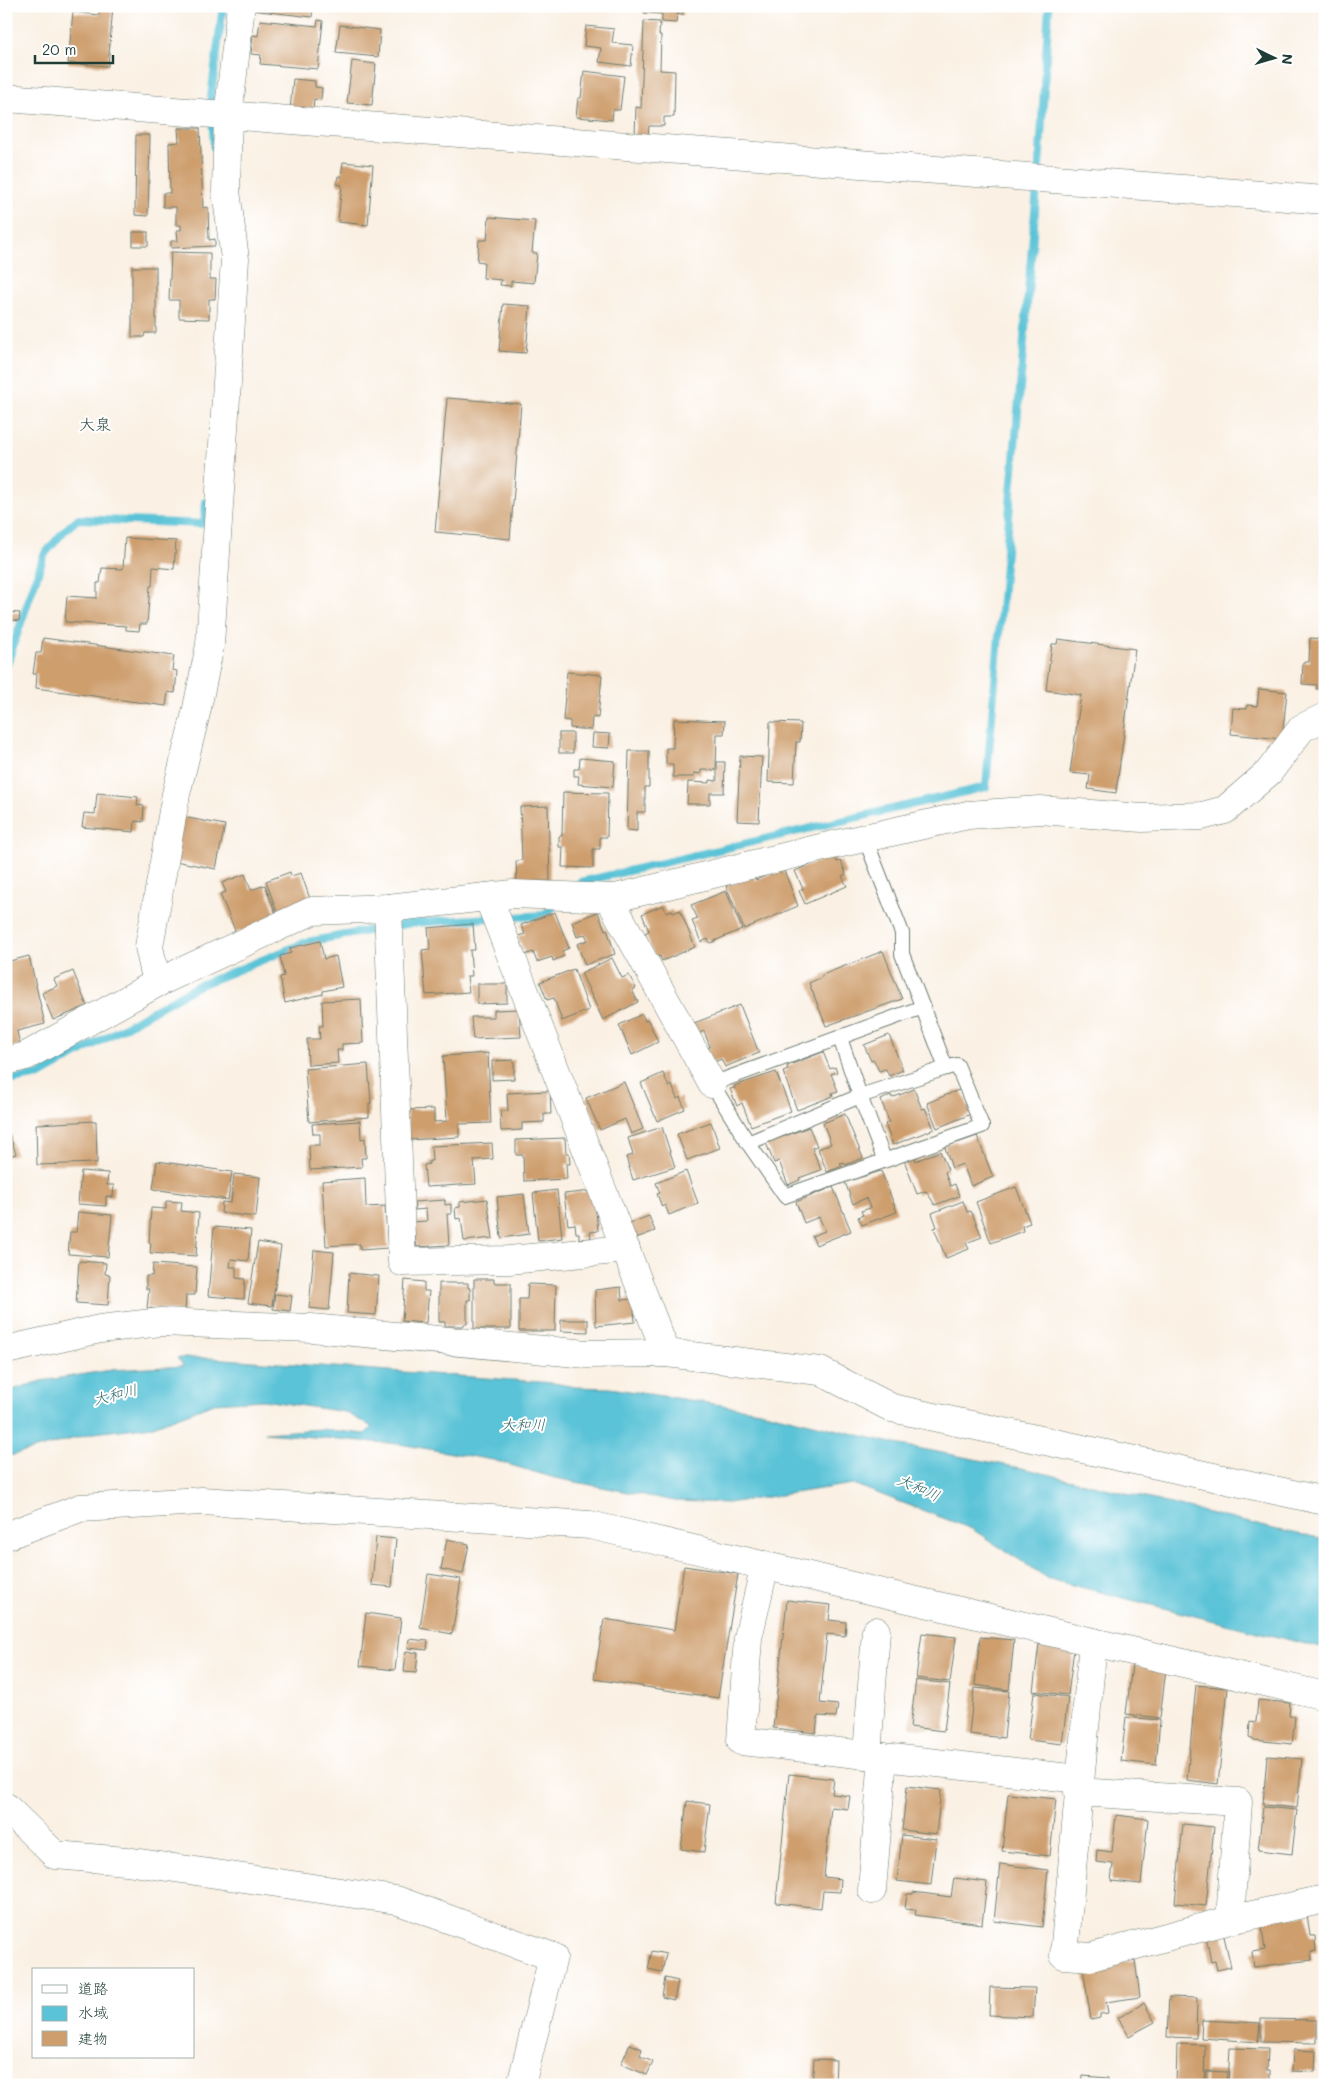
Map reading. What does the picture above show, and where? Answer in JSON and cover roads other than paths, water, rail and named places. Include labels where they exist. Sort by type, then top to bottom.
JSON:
[{"type":"street","points":[[157,983],[149,946],[176,794],[210,645],[235,259],[226,190],[228,116],[241,6]]},
{"type":"street","points":[[6,98],[1325,200]]},
{"type":"street","points":[[6,1061],[26,1056],[157,983],[312,911],[388,908],[513,894],[615,898],[865,838],[968,816],[1040,810],[1142,818],[1202,816],[1225,810],[1268,772],[1302,728],[1325,717]]},
{"type":"street","points":[[488,896],[666,1353]]},
{"type":"street","points":[[609,898],[712,1084]]},
{"type":"street","points":[[388,908],[402,1262],[509,1260],[626,1249]]},
{"type":"street","points":[[6,1350],[100,1330],[161,1322],[311,1328],[587,1354],[666,1353],[820,1371],[892,1408],[1325,1501]]},
{"type":"street","points":[[6,1536],[80,1508],[202,1500],[590,1524],[1325,1696]]},
{"type":"street","points":[[765,1565],[748,1638],[741,1741],[875,1756],[1079,1785],[1238,1802],[1230,1920]]},
{"type":"street","points":[[872,1890],[876,1631]]},
{"type":"street","points":[[1093,1642],[1064,1955],[1091,1957],[1230,1920],[1325,1899]]},
{"type":"street","points":[[6,1807],[55,1855],[126,1861],[396,1900],[553,1957],[521,2085]]},
{"type":"lane","points":[[865,838],[902,933],[902,954],[946,1068]]},
{"type":"lane","points":[[748,1143],[860,1096],[957,1065],[982,1126],[785,1196],[748,1143],[712,1084],[923,1007]]},
{"type":"lane","points":[[840,1038],[884,1160]]},
{"type":"water","name":"大和川","points":[[177,1358],[210,1358],[554,1383],[575,1387],[610,1388],[760,1411],[896,1444],[1031,1470],[1278,1530],[1325,1539],[1325,1649],[1049,1579],[972,1529],[853,1484],[728,1503],[675,1501],[555,1478],[493,1460],[399,1444],[264,1433],[320,1429],[365,1434],[372,1427],[345,1412],[263,1400],[214,1403],[153,1426],[94,1433],[6,1457],[6,1392],[41,1381],[111,1370],[184,1366]]},
{"type":"waterway","points":[[214,147],[211,97],[223,6]]},
{"type":"waterway","points":[[574,888],[581,882],[986,787],[1040,153],[1049,6]]},
{"type":"waterway","points":[[6,667],[44,555],[65,530],[78,519],[204,524],[206,502]]},
{"type":"waterway","points":[[501,918],[544,915],[558,903]]},
{"type":"waterway","points":[[394,926],[411,923],[490,918]]},
{"type":"waterway","points":[[6,1081],[40,1075],[195,987],[307,942],[383,928]]},
{"type":"district","name":"大泉","points":[[95,423]]}]
